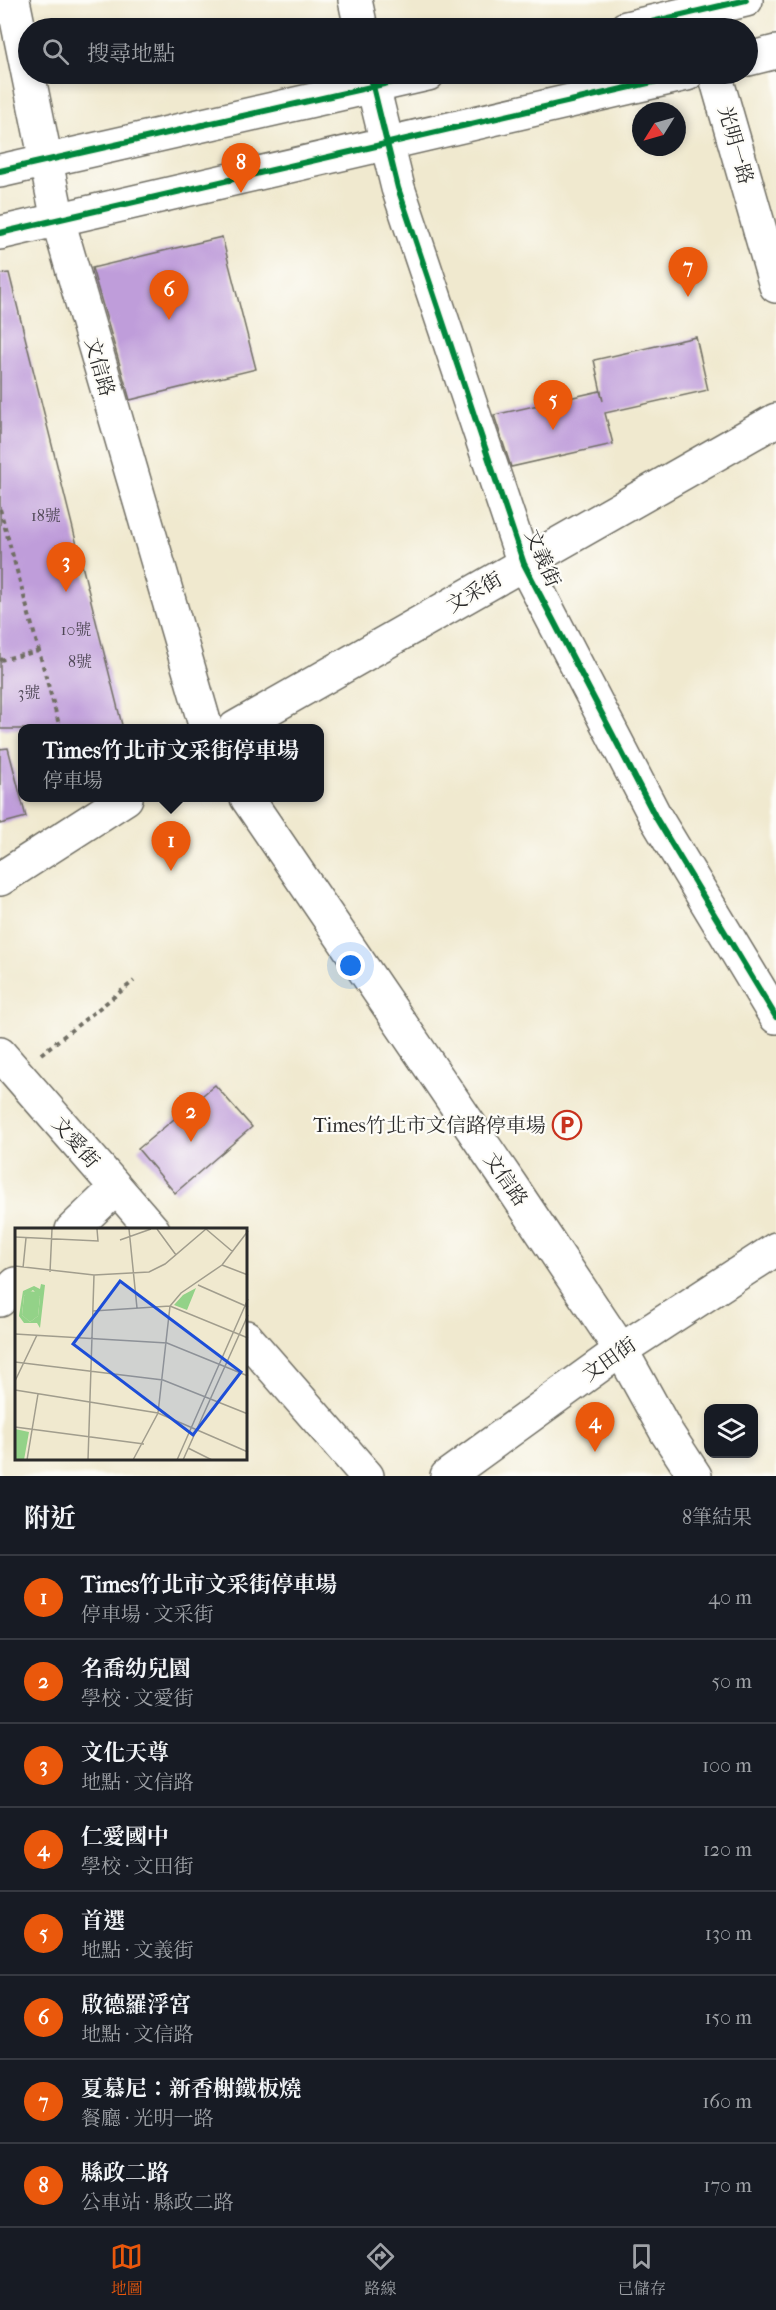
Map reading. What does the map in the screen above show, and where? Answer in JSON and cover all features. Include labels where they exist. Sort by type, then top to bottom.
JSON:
[{"type":"street","name":"文信路","points":[[13,0],[18,26]]},
{"type":"street","points":[[355,0],[359,18]]},
{"type":"street","points":[[678,18],[746,0]]},
{"type":"street","points":[[758,56],[776,52]]},
{"type":"street","name":"文信路","points":[[29,84],[58,220],[205,724]]},
{"type":"street","points":[[0,171],[356,84]]},
{"type":"street","name":"文義街","points":[[373,84],[398,188],[525,564],[656,818],[776,1017]]},
{"type":"street","points":[[0,233],[644,84]]},
{"type":"street","name":"光明一路","points":[[718,84],[776,286]]},
{"type":"street","name":"文采街","points":[[244,724],[776,420]]},
{"type":"street","points":[[0,879],[120,802]]},
{"type":"street","name":"文信路","points":[[250,802],[621,1350],[667,1433],[695,1476]]},
{"type":"street","name":"文愛街","points":[[8,1064],[151,1228]]},
{"type":"street","points":[[74,1228],[116,1188]]},
{"type":"street","name":"文田街","points":[[447,1476],[621,1350],[776,1249]]},
{"type":"street","points":[[0,1300],[15,1285]]},
{"type":"street","points":[[248,1339],[367,1476]]},
{"type":"path","points":[[0,509],[59,724]]},
{"type":"path","points":[[0,660],[39,651]]},
{"type":"path","points":[[8,1064],[134,981]]},
{"type":"building","points":[[222,237],[256,369],[130,400],[92,268]]},
{"type":"building","points":[[9,273],[122,724],[18,724],[18,729],[0,729],[0,274]]},
{"type":"building","points":[[696,337],[708,390],[605,413],[613,444],[511,467],[494,415],[600,391],[603,401],[594,360]]},
{"type":"building","points":[[8,748],[18,786],[18,802],[22,802],[26,817],[0,824],[0,749]]},
{"type":"building","points":[[215,1085],[252,1127],[175,1193],[138,1149]]},
{"type":"cycle path","points":[[669,18],[746,0]]},
{"type":"cycle path","points":[[372,84],[398,188],[524,564],[656,818],[776,1017]]},
{"type":"cycle path","points":[[0,171],[384,84]]},
{"type":"cycle path","points":[[0,233],[644,84]]},
{"type":"place","name":"縣政二路","points":[[241,193]]},
{"type":"place","name":"夏慕尼：新香榭鐵板燒","points":[[688,297]]},
{"type":"place","name":"啟德羅浮宮","points":[[169,320]]},
{"type":"place","name":"首選","points":[[553,430]]},
{"type":"place","name":"文化天尊","points":[[66,592]]},
{"type":"place","name":"Times竹北市文采街停車場","points":[[171,871]]},
{"type":"place","name":"Times竹北市文信路停車場","points":[[567,1125]]},
{"type":"place","name":"名喬幼兒園","points":[[191,1142]]},
{"type":"place","name":"仁愛國中","points":[[595,1452]]}]
